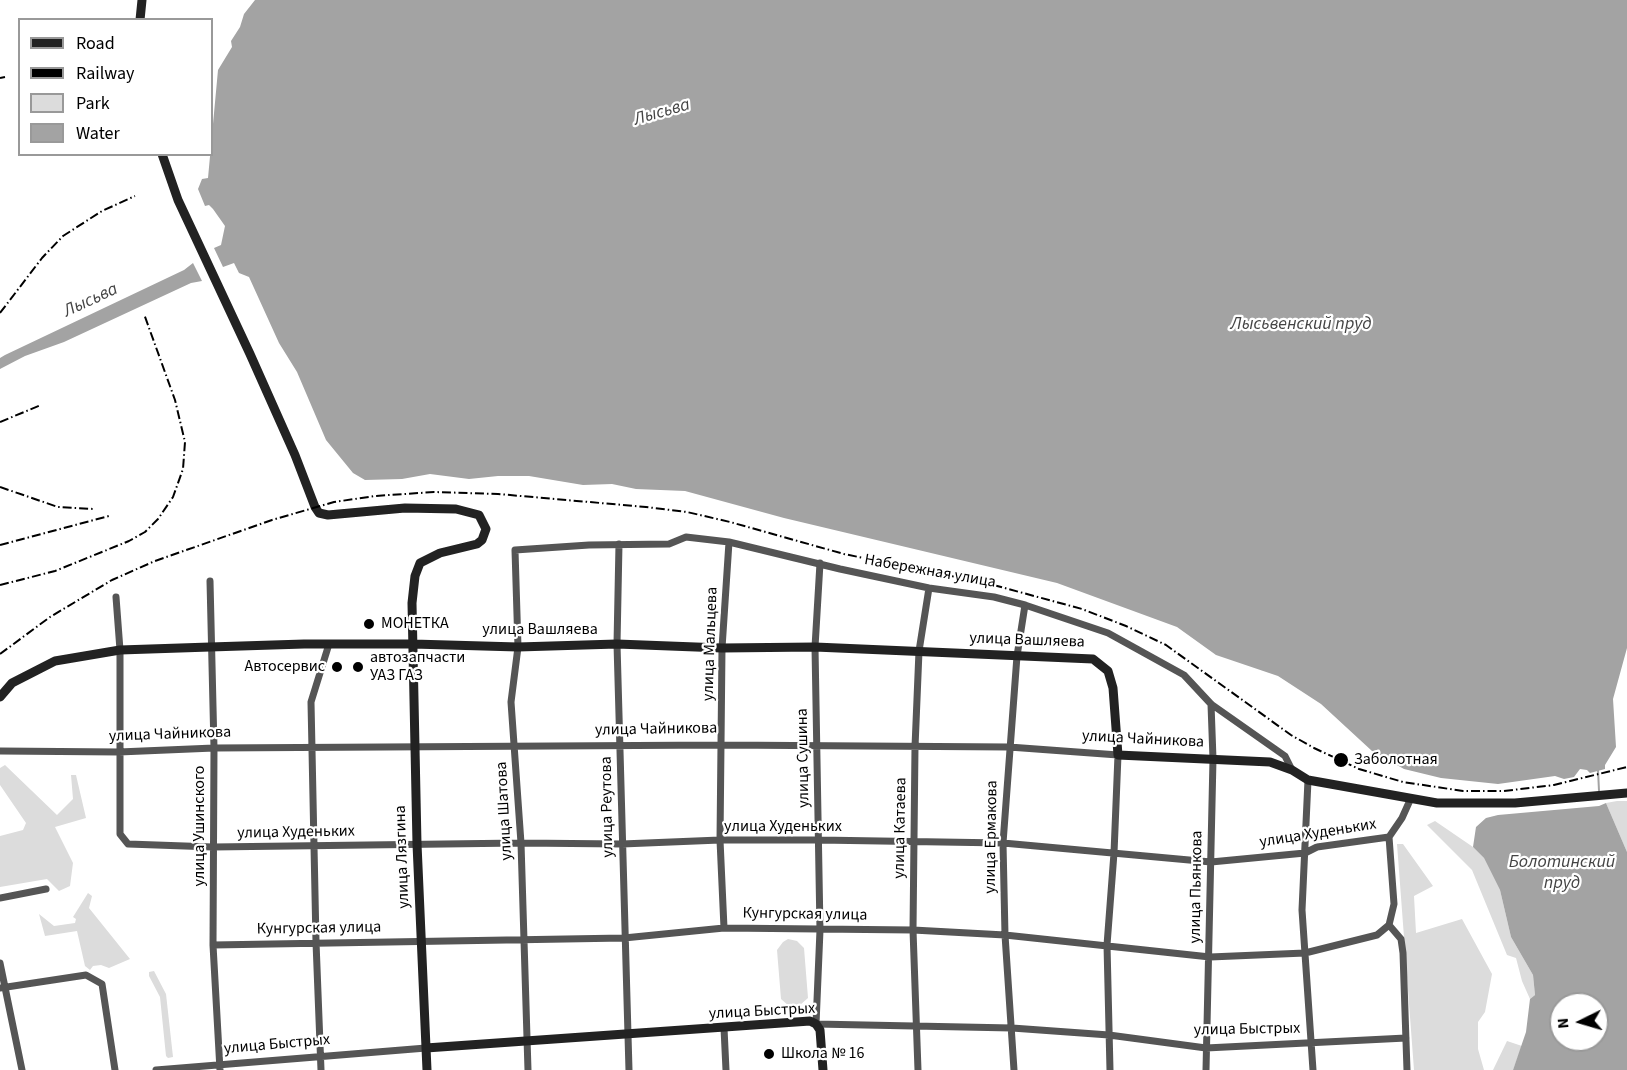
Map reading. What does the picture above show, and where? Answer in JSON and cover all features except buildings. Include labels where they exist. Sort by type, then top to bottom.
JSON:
[{"type":"street","points":[[140,18],[142,0]]},
{"type":"street","name":"улица Лязгина","points":[[163,156],[178,200],[250,354],[295,455],[315,507],[320,513],[328,515],[405,508],[445,508],[464,510],[479,515],[486,529],[482,540],[477,544],[440,553],[420,563],[415,576],[412,603],[417,844],[427,1070]]},
{"type":"street","name":"Набережная улица","points":[[515,550],[619,544],[669,544],[686,537],[729,542],[928,588],[994,597],[1025,605],[1108,633],[1184,675],[1211,704],[1285,756],[1292,770]]},
{"type":"street","name":"улица Мальцева","points":[[724,927],[720,840],[722,648],[729,542]]},
{"type":"street","name":"улица Реутова","points":[[619,544],[617,644],[628,1070]]},
{"type":"street","name":"улица Шатова","points":[[515,550],[518,647],[511,702],[521,843],[528,1070]]},
{"type":"street","name":"улица Сушина","points":[[816,1024],[820,930],[815,647],[820,563]]},
{"type":"street","name":"улица Ушинского","points":[[210,581],[213,945],[219,1067]]},
{"type":"street","name":"улица Катаева","points":[[918,1070],[913,930],[913,842],[919,651],[928,588]]},
{"type":"street","points":[[116,597],[120,650],[119,752]]},
{"type":"street","name":"улица Ермакова","points":[[1014,1070],[1005,935],[1003,843],[1017,656],[1025,605]]},
{"type":"street","points":[[321,1070],[313,846],[311,702],[328,644]]},
{"type":"street","name":"улица Вашляева","points":[[0,697],[12,683],[55,661],[120,650],[210,646],[413,644],[518,647],[617,644],[722,648],[815,647],[1093,659],[1108,671],[1113,688],[1118,755]]},
{"type":"street","name":"улица Пьянкова","points":[[1206,1070],[1213,759],[1211,704]]},
{"type":"street","name":"улица Чайникова","points":[[0,751],[119,752],[213,748],[721,744],[1009,747],[1270,762],[1292,770],[1308,780]]},
{"type":"street","name":"улица Худеньких","points":[[119,752],[120,834],[128,844],[213,848],[819,840],[1003,843],[1211,862],[1305,853],[1317,847],[1389,837],[1402,818],[1411,798]]},
{"type":"street","points":[[1110,1070],[1107,945],[1118,755]]},
{"type":"street","points":[[1313,1070],[1302,910],[1308,780],[1437,803],[1515,803],[1623,793]]},
{"type":"street","points":[[1389,837],[1394,904],[1389,925],[1401,939],[1403,953],[1407,1070]]},
{"type":"street","points":[[0,898],[46,889]]},
{"type":"street","name":"Кунгурская улица","points":[[213,945],[624,938],[724,927],[913,930],[1005,935],[1210,957],[1305,953],[1377,935],[1389,925]]},
{"type":"street","points":[[0,963],[2,988],[22,1070]]},
{"type":"street","points":[[2,988],[86,975],[102,984],[115,1070]]},
{"type":"street","name":"улица Быстрых","points":[[156,1070],[219,1067],[320,1055],[810,1021],[816,1024],[1012,1028],[1109,1035],[1206,1048],[1406,1038]]},
{"type":"street","points":[[816,1024],[820,1030],[823,1070]]},
{"type":"street","points":[[724,1028],[726,1070]]},
{"type":"green space","points":[[5,765],[57,815],[73,799],[71,775],[76,775],[86,818],[55,827],[73,863],[70,886],[59,891],[47,879],[0,887],[0,836],[23,830],[26,823],[0,785],[0,768]]},
{"type":"green space","points":[[1627,801],[1627,852],[1606,803]]},
{"type":"green space","points":[[1435,821],[1473,847],[1484,858],[1500,890],[1511,937],[1533,975],[1535,995],[1530,999],[1516,958],[1507,955],[1472,870],[1427,825]]},
{"type":"green space","points":[[1397,844],[1403,844],[1433,886],[1414,896],[1416,933],[1462,919],[1492,974],[1485,1012],[1478,1022],[1478,1049],[1484,1070],[1414,1070]]},
{"type":"green space","points":[[88,893],[92,896],[89,908],[130,959],[109,968],[101,965],[93,966],[90,970],[85,966],[77,931],[45,936],[39,914],[54,926],[75,923],[76,919],[73,917]]},
{"type":"green space","points":[[788,939],[797,941],[804,948],[808,998],[795,1006],[789,1006],[781,999],[777,950]]},
{"type":"green space","points":[[154,971],[166,994],[173,1057],[168,1058],[160,997],[149,976],[149,972]]},
{"type":"green space","points":[[1507,1041],[1522,1046],[1513,1070],[1493,1070]]},
{"type":"water","name":"Лысьвенский пруд","points":[[255,0],[1627,0],[1627,648],[1613,699],[1616,747],[1605,769],[1590,773],[1580,769],[1574,777],[1564,779],[1555,776],[1498,784],[1441,778],[1404,769],[1372,751],[1321,704],[1278,676],[1216,655],[1177,627],[1057,583],[784,518],[685,491],[636,489],[612,484],[583,485],[529,476],[469,479],[430,474],[402,479],[365,480],[353,473],[326,440],[297,372],[279,343],[249,277],[239,273],[234,263],[223,267],[214,248],[221,245],[225,226],[209,205],[205,206],[198,189],[202,179],[208,178],[210,156],[213,156],[213,124],[218,70],[232,47],[231,41],[240,27],[244,14]]},
{"type":"water","points":[[193,263],[202,281],[191,283],[0,369],[0,358],[5,355],[184,270]]},
{"type":"water","name":"Болотинский пруд","points":[[1606,803],[1627,852],[1627,1070],[1513,1070],[1526,1032],[1530,999],[1535,995],[1533,975],[1511,937],[1500,890],[1484,858],[1473,847],[1476,827],[1486,818],[1599,806]]},
{"type":"waterway","points":[[1598,770],[1599,791]]},
{"type":"railway","points":[[0,78],[5,77]]},
{"type":"railway","points":[[0,313],[42,258],[63,236],[102,211],[135,196]]},
{"type":"railway","points":[[0,585],[55,571],[129,541],[145,532],[158,519],[173,497],[183,469],[185,442],[175,400],[144,314]]},
{"type":"railway","points":[[0,422],[41,405]]},
{"type":"railway","points":[[0,487],[58,507],[94,509]]},
{"type":"railway","points":[[0,654],[50,617],[112,580],[155,561],[272,520],[334,502],[375,496],[434,492],[498,494],[687,512],[844,554],[990,584],[1082,609],[1166,645],[1291,735],[1314,748],[1359,769],[1403,782],[1463,791],[1504,791],[1554,785],[1627,767]]},
{"type":"railway","points":[[0,545],[109,516]]},
{"type":"place","name":"МОНЕТКА","points":[[369,624]]},
{"type":"place","name":"Автосервис","points":[[337,667]]},
{"type":"place","name":"автозапчасти УАЗ ГАЗ","points":[[358,667]]},
{"type":"place","name":"Заболотная","points":[[1341,760]]},
{"type":"place","name":"Школа № 16","points":[[769,1054]]},
{"type":"water label","name":"Лысьва","points":[[662,113]]},
{"type":"water label","name":"Лысьва","points":[[91,301]]}]
